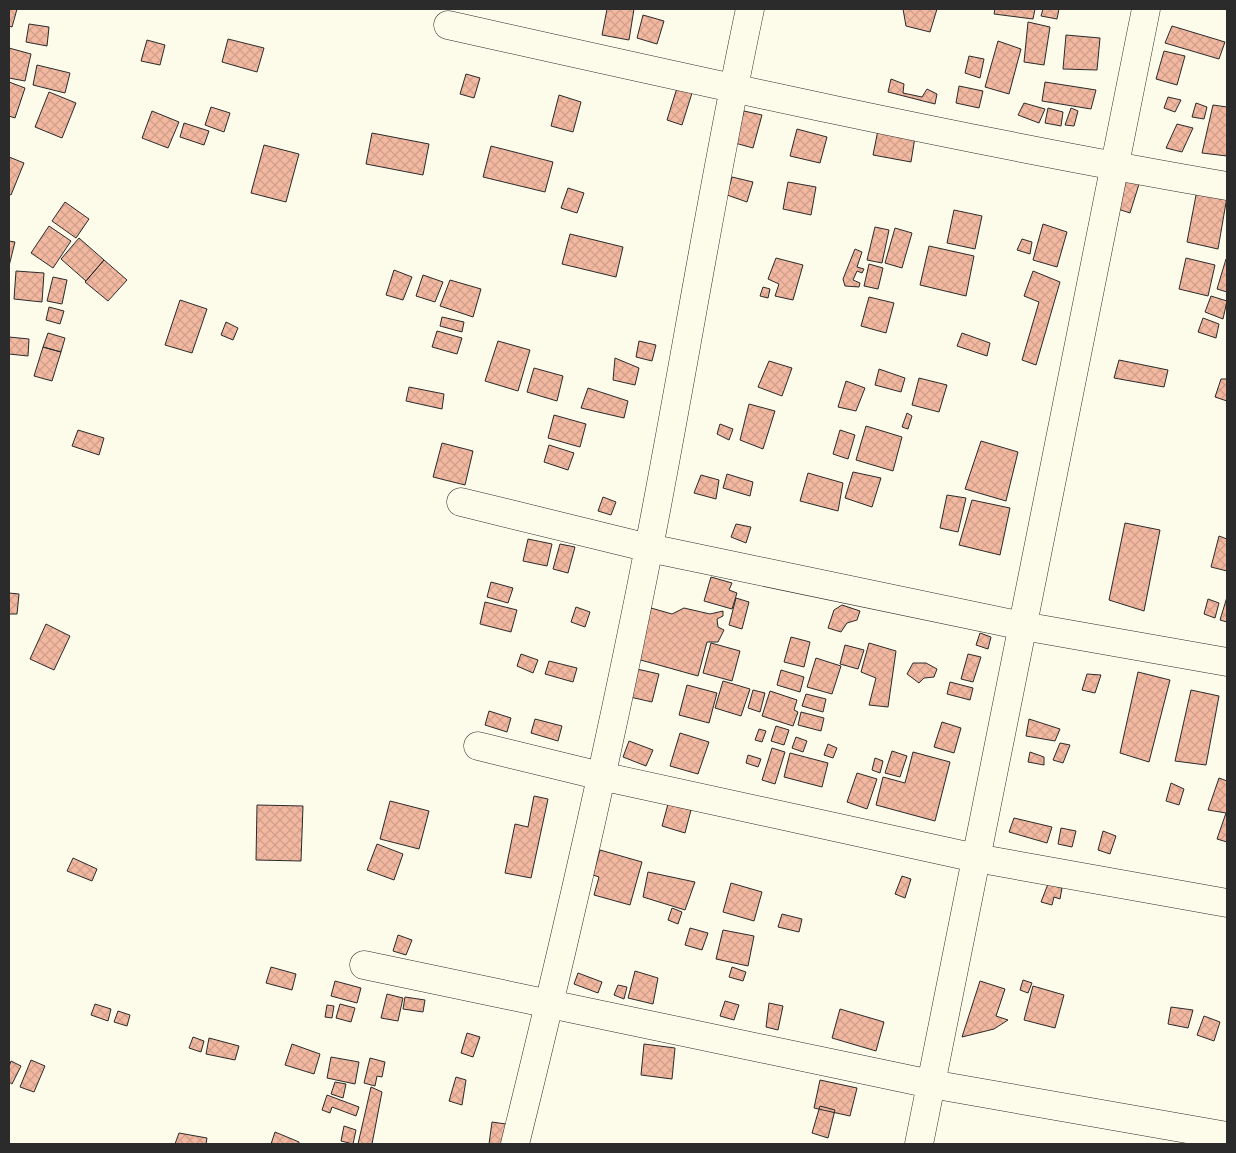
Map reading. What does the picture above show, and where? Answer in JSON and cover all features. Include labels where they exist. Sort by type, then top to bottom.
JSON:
[{"type":"street","points":[[515,1144],[550,1003],[601,776],[649,548],[733,89],[750,9]]},
{"type":"street","points":[[919,1144],[1146,9]]},
{"type":"street","points":[[448,24],[733,89],[1114,166],[1227,186]]},
{"type":"street","points":[[461,502],[649,548],[1023,626],[1227,662]]},
{"type":"street","points":[[478,746],[601,776],[976,858],[1227,903]]},
{"type":"street","points":[[364,965],[931,1084],[1227,1136]]},
{"type":"building","points":[[9,9],[17,9],[12,27],[9,26]]},
{"type":"building","points":[[607,9],[634,9],[629,40],[602,35]]},
{"type":"building","points":[[903,9],[937,9],[930,32],[906,26]]},
{"type":"building","points":[[995,9],[1035,9],[1033,19],[994,14]]},
{"type":"building","points":[[1043,9],[1059,9],[1057,19],[1041,16]]},
{"type":"building","points":[[643,15],[664,21],[657,44],[637,38]]},
{"type":"building","points":[[1028,22],[1050,27],[1044,65],[1024,62]]},
{"type":"building","points":[[29,24],[49,27],[47,46],[26,42]]},
{"type":"building","points":[[1172,26],[1225,42],[1219,59],[1165,43]]},
{"type":"building","points":[[1066,35],[1100,38],[1097,70],[1063,69]]},
{"type":"building","points":[[228,39],[264,48],[257,72],[222,62]]},
{"type":"building","points":[[147,40],[165,45],[160,65],[141,61]]},
{"type":"building","points":[[998,41],[1021,49],[1009,94],[985,87]]},
{"type":"building","points":[[9,48],[31,54],[25,81],[9,78]]},
{"type":"building","points":[[1164,51],[1185,56],[1177,85],[1156,79]]},
{"type":"building","points":[[969,56],[984,59],[980,78],[965,73]]},
{"type":"building","points":[[37,65],[70,73],[65,93],[33,85]]},
{"type":"building","points":[[466,74],[480,78],[474,98],[460,94]]},
{"type":"building","points":[[891,79],[904,84],[903,93],[922,97],[927,89],[937,94],[935,104],[888,92]]},
{"type":"building","points":[[9,82],[25,88],[15,118],[9,116]]},
{"type":"building","points":[[1045,82],[1096,90],[1091,109],[1042,101]]},
{"type":"building","points":[[959,86],[983,91],[979,108],[956,103]]},
{"type":"building","points":[[677,88],[692,93],[682,125],[667,120]]},
{"type":"building","points":[[49,92],[76,103],[62,138],[35,127]]},
{"type":"building","points":[[559,95],[581,102],[573,132],[551,126]]},
{"type":"building","points":[[1168,97],[1181,100],[1175,112],[1164,108]]},
{"type":"building","points":[[1024,103],[1045,109],[1039,123],[1018,115]]},
{"type":"building","points":[[1196,103],[1207,107],[1204,119],[1192,117]]},
{"type":"building","points":[[1213,105],[1227,107],[1227,156],[1202,153]]},
{"type":"building","points":[[211,107],[230,113],[224,132],[205,125]]},
{"type":"building","points":[[1048,108],[1063,112],[1061,126],[1045,123]]},
{"type":"building","points":[[1071,108],[1078,111],[1074,126],[1065,125]]},
{"type":"building","points":[[152,111],[179,122],[168,148],[142,138]]},
{"type":"building","points":[[744,111],[762,115],[753,148],[735,143]]},
{"type":"building","points":[[184,123],[209,131],[204,145],[180,137]]},
{"type":"building","points":[[1177,124],[1193,128],[1182,152],[1166,148]]},
{"type":"building","points":[[797,129],[827,137],[820,163],[790,156]]},
{"type":"building","points":[[878,130],[915,137],[911,162],[873,155]]},
{"type":"building","points":[[372,133],[429,144],[423,175],[366,164]]},
{"type":"building","points":[[264,145],[299,154],[286,202],[251,193]]},
{"type":"building","points":[[491,146],[553,162],[545,192],[483,177]]},
{"type":"building","points":[[9,157],[24,163],[11,195],[9,194]]},
{"type":"building","points":[[1124,176],[1140,181],[1130,213],[1115,208]]},
{"type":"building","points":[[732,177],[753,182],[747,202],[727,195]]},
{"type":"building","points":[[788,182],[816,187],[811,215],[783,209]]},
{"type":"building","points":[[568,188],[584,193],[577,213],[561,208]]},
{"type":"building","points":[[1197,190],[1227,197],[1218,249],[1187,242]]},
{"type":"building","points":[[65,202],[89,219],[76,238],[52,221]]},
{"type":"building","points":[[954,210],[982,216],[975,249],[947,243]]},
{"type":"building","points":[[1043,224],[1067,232],[1057,267],[1033,260]]},
{"type":"building","points":[[49,226],[71,241],[53,268],[31,253]]},
{"type":"building","points":[[875,227],[889,230],[882,263],[867,260]]},
{"type":"building","points":[[895,228],[912,233],[902,268],[885,263]]},
{"type":"building","points":[[570,234],[623,247],[616,277],[562,264]]},
{"type":"building","points":[[79,238],[104,260],[86,281],[61,259]]},
{"type":"building","points":[[1022,239],[1032,242],[1030,254],[1017,250]]},
{"type":"building","points":[[9,241],[15,242],[9,266]]},
{"type":"building","points":[[929,246],[974,256],[966,296],[920,285]]},
{"type":"building","points":[[855,249],[862,252],[857,267],[864,269],[862,273],[857,271],[853,280],[860,283],[859,287],[845,286],[843,279]]},
{"type":"building","points":[[776,258],[803,265],[793,300],[775,296],[779,284],[768,279]]},
{"type":"building","points":[[1186,258],[1215,265],[1208,296],[1179,289]]},
{"type":"building","points":[[104,260],[127,280],[108,301],[85,282]]},
{"type":"building","points":[[1227,260],[1227,292],[1217,289]]},
{"type":"building","points":[[869,264],[883,268],[878,289],[864,286]]},
{"type":"building","points":[[394,270],[412,277],[403,300],[386,295]]},
{"type":"building","points":[[16,271],[44,273],[42,302],[14,299]]},
{"type":"building","points":[[1033,271],[1060,282],[1036,365],[1022,360],[1039,302],[1024,296]]},
{"type":"building","points":[[423,275],[443,282],[435,302],[416,296]]},
{"type":"building","points":[[53,277],[67,280],[62,304],[47,301]]},
{"type":"building","points":[[450,280],[481,289],[473,317],[440,306]]},
{"type":"building","points":[[763,287],[770,289],[768,298],[760,296]]},
{"type":"building","points":[[1211,296],[1227,301],[1223,319],[1205,312]]},
{"type":"building","points":[[869,297],[894,303],[886,333],[861,326]]},
{"type":"building","points":[[180,300],[207,309],[192,353],[165,345]]},
{"type":"building","points":[[49,307],[64,311],[60,324],[46,320]]},
{"type":"building","points":[[442,317],[464,322],[462,332],[440,326]]},
{"type":"building","points":[[1203,318],[1219,324],[1216,338],[1198,332]]},
{"type":"building","points":[[226,322],[238,328],[233,340],[221,335]]},
{"type":"building","points":[[437,331],[462,338],[457,354],[432,347]]},
{"type":"building","points":[[48,333],[65,338],[61,352],[43,347]]},
{"type":"building","points":[[962,333],[990,343],[987,356],[957,346]]},
{"type":"building","points":[[9,337],[29,339],[28,356],[9,354]]},
{"type":"building","points":[[498,341],[530,350],[518,391],[485,381]]},
{"type":"building","points":[[639,341],[656,345],[652,361],[636,357]]},
{"type":"building","points":[[43,347],[61,352],[52,381],[34,376]]},
{"type":"building","points":[[615,358],[639,368],[635,385],[613,380]]},
{"type":"building","points":[[1119,360],[1168,370],[1164,387],[1114,378]]},
{"type":"building","points":[[769,361],[792,368],[782,396],[758,387]]},
{"type":"building","points":[[534,368],[563,376],[557,401],[527,392]]},
{"type":"building","points":[[879,369],[905,378],[901,392],[875,385]]},
{"type":"building","points":[[919,378],[947,385],[939,412],[912,405]]},
{"type":"building","points":[[1221,379],[1227,379],[1227,401],[1215,397]]},
{"type":"building","points":[[846,381],[865,388],[856,411],[838,407]]},
{"type":"building","points":[[409,387],[444,394],[442,409],[406,401]]},
{"type":"building","points":[[588,388],[628,401],[624,418],[581,408]]},
{"type":"building","points":[[749,404],[775,411],[763,449],[740,440]]},
{"type":"building","points":[[907,413],[912,416],[908,429],[902,427]]},
{"type":"building","points":[[554,415],[586,424],[580,447],[548,438]]},
{"type":"building","points":[[720,424],[733,429],[729,440],[717,434]]},
{"type":"building","points":[[866,426],[902,437],[893,471],[856,460]]},
{"type":"building","points":[[78,430],[104,438],[99,455],[72,446]]},
{"type":"building","points":[[840,430],[855,435],[848,459],[833,454]]},
{"type":"building","points":[[981,441],[1018,452],[1006,501],[965,489]]},
{"type":"building","points":[[442,443],[473,451],[465,485],[433,477]]},
{"type":"building","points":[[549,445],[574,453],[568,470],[544,462]]},
{"type":"building","points":[[853,472],[881,478],[872,507],[845,498]]},
{"type":"building","points":[[808,473],[843,483],[838,511],[800,501]]},
{"type":"building","points":[[727,474],[753,482],[750,496],[723,488]]},
{"type":"building","points":[[701,475],[719,480],[716,499],[694,493]]},
{"type":"building","points":[[947,495],[966,498],[958,532],[940,528]]},
{"type":"building","points":[[603,497],[616,502],[611,515],[598,511]]},
{"type":"building","points":[[972,500],[1010,508],[1000,555],[959,545]]},
{"type":"building","points":[[1125,523],[1160,530],[1144,611],[1109,600]]},
{"type":"building","points":[[736,524],[751,527],[746,543],[731,537]]},
{"type":"building","points":[[1219,536],[1227,539],[1227,571],[1211,567]]},
{"type":"building","points":[[528,539],[552,544],[547,566],[523,561]]},
{"type":"building","points":[[560,544],[575,547],[568,573],[553,569]]},
{"type":"building","points":[[711,577],[732,583],[729,590],[737,593],[732,609],[704,601]]},
{"type":"building","points":[[491,582],[513,588],[508,603],[487,597]]},
{"type":"building","points":[[9,593],[19,594],[17,614],[9,614]]},
{"type":"building","points":[[1227,597],[1227,622],[1220,620]]},
{"type":"building","points":[[736,598],[749,602],[742,629],[729,625]]},
{"type":"building","points":[[1208,599],[1219,603],[1215,618],[1204,614]]},
{"type":"building","points":[[485,602],[517,610],[511,632],[480,624]]},
{"type":"building","points":[[842,605],[860,611],[857,620],[847,623],[841,632],[828,628],[834,610]]},
{"type":"building","points":[[576,607],[590,612],[585,627],[571,622]]},
{"type":"building","points":[[651,608],[672,614],[684,608],[710,614],[723,611],[723,616],[717,619],[718,627],[724,630],[718,642],[707,642],[698,676],[637,659]]},
{"type":"building","points":[[46,624],[70,636],[54,670],[30,659]]},
{"type":"building","points":[[980,633],[991,637],[988,649],[976,645]]},
{"type":"building","points":[[791,637],[810,642],[804,667],[784,662]]},
{"type":"building","points":[[711,643],[740,651],[732,681],[703,673]]},
{"type":"building","points":[[869,643],[896,651],[888,707],[869,705],[876,678],[861,672]]},
{"type":"building","points":[[845,645],[864,650],[858,669],[840,664]]},
{"type":"building","points":[[521,654],[538,660],[533,673],[517,666]]},
{"type":"building","points":[[968,654],[981,657],[973,682],[961,679]]},
{"type":"building","points":[[816,658],[841,666],[832,694],[807,687]]},
{"type":"building","points":[[549,661],[577,668],[573,682],[545,674]]},
{"type":"building","points":[[913,663],[926,663],[937,669],[934,677],[924,678],[919,683],[907,674]]},
{"type":"building","points":[[637,669],[659,674],[652,702],[630,697]]},
{"type":"building","points":[[781,670],[804,677],[800,692],[777,685]]},
{"type":"building","points":[[1138,672],[1170,680],[1149,762],[1120,753]]},
{"type":"building","points":[[1087,674],[1101,675],[1095,693],[1082,690]]},
{"type":"building","points":[[723,681],[750,689],[741,716],[715,708]]},
{"type":"building","points":[[950,682],[973,688],[970,700],[947,694]]},
{"type":"building","points":[[687,685],[717,693],[709,723],[679,715]]},
{"type":"building","points":[[753,690],[765,693],[760,712],[748,708]]},
{"type":"building","points":[[1191,690],[1219,696],[1206,765],[1175,761]]},
{"type":"building","points":[[770,691],[797,700],[794,710],[798,712],[793,726],[762,716]]},
{"type":"building","points":[[806,694],[826,699],[823,712],[802,706]]},
{"type":"building","points":[[489,711],[511,718],[507,732],[485,725]]},
{"type":"building","points":[[801,712],[824,718],[821,731],[798,725]]},
{"type":"building","points":[[535,719],[562,726],[558,741],[531,733]]},
{"type":"building","points":[[1029,719],[1060,729],[1055,741],[1026,736]]},
{"type":"building","points":[[942,722],[961,728],[954,753],[934,747]]},
{"type":"building","points":[[776,726],[789,730],[784,745],[771,741]]},
{"type":"building","points":[[759,729],[766,731],[762,742],[755,740]]},
{"type":"building","points":[[680,733],[709,742],[698,774],[670,766]]},
{"type":"building","points":[[796,737],[807,741],[803,752],[792,748]]},
{"type":"building","points":[[629,741],[653,750],[646,766],[623,757]]},
{"type":"building","points":[[1060,743],[1070,745],[1063,763],[1053,760]]},
{"type":"building","points":[[828,744],[837,748],[833,758],[824,755]]},
{"type":"building","points":[[772,748],[785,752],[775,784],[762,780]]},
{"type":"building","points":[[892,751],[907,756],[900,777],[885,773]]},
{"type":"building","points":[[913,752],[950,762],[935,821],[876,805],[883,777],[905,783]]},
{"type":"building","points":[[1030,752],[1044,757],[1044,765],[1028,762]]},
{"type":"building","points":[[790,753],[828,763],[822,787],[784,777]]},
{"type":"building","points":[[748,755],[761,759],[758,767],[746,763]]},
{"type":"building","points":[[875,758],[883,761],[880,773],[872,770]]},
{"type":"building","points":[[857,773],[877,779],[867,809],[847,802]]},
{"type":"building","points":[[1219,778],[1227,781],[1227,842],[1217,839],[1226,813],[1208,810]]},
{"type":"building","points":[[1171,783],[1184,789],[1179,805],[1166,801]]},
{"type":"building","points":[[534,796],[548,799],[531,878],[505,873],[515,824],[528,827]]},
{"type":"building","points":[[390,801],[429,811],[419,849],[380,839]]},
{"type":"building","points":[[668,804],[691,810],[685,833],[662,826]]},
{"type":"building","points":[[257,805],[303,806],[301,861],[256,860]]},
{"type":"building","points":[[1014,818],[1052,827],[1047,843],[1009,832]]},
{"type":"building","points":[[1061,828],[1076,831],[1072,847],[1058,844]]},
{"type":"building","points":[[1103,831],[1116,836],[1110,854],[1098,850]]},
{"type":"building","points":[[377,844],[403,854],[394,880],[367,870]]},
{"type":"building","points":[[600,850],[642,862],[630,905],[594,895],[599,877],[593,875]]},
{"type":"building","points":[[73,858],[97,869],[92,881],[67,871]]},
{"type":"building","points":[[648,872],[695,882],[685,910],[643,897]]},
{"type":"building","points":[[902,876],[911,879],[905,898],[895,894]]},
{"type":"building","points":[[731,883],[762,892],[754,921],[723,912]]},
{"type":"building","points":[[1048,884],[1062,888],[1060,899],[1054,897],[1052,905],[1041,902]]},
{"type":"building","points":[[672,908],[682,912],[678,924],[668,920]]},
{"type":"building","points":[[782,914],[802,919],[799,932],[778,927]]},
{"type":"building","points":[[690,928],[708,933],[702,950],[685,945]]},
{"type":"building","points":[[723,930],[754,936],[748,966],[716,959]]},
{"type":"building","points":[[398,935],[412,940],[406,955],[393,951]]},
{"type":"building","points":[[271,967],[296,974],[292,990],[266,983]]},
{"type":"building","points":[[732,967],[746,972],[743,981],[729,977]]},
{"type":"building","points":[[635,971],[658,978],[653,1004],[628,998]]},
{"type":"building","points":[[578,973],[602,982],[598,993],[574,984]]},
{"type":"building","points":[[1023,980],[1032,983],[1028,993],[1020,990]]},
{"type":"building","points":[[335,981],[361,988],[357,1003],[331,996]]},
{"type":"building","points":[[980,981],[1005,989],[996,1016],[1008,1020],[994,1029],[962,1037]]},
{"type":"building","points":[[618,985],[627,987],[624,999],[614,995]]},
{"type":"building","points":[[1033,986],[1064,995],[1055,1028],[1024,1020]]},
{"type":"building","points":[[387,994],[403,998],[398,1021],[381,1018]]},
{"type":"building","points":[[405,997],[425,1000],[423,1012],[403,1009]]},
{"type":"building","points":[[725,1001],[739,1005],[734,1020],[720,1016]]},
{"type":"building","points":[[769,1003],[783,1006],[778,1030],[766,1027]]},
{"type":"building","points":[[95,1004],[111,1009],[108,1021],[91,1015]]},
{"type":"building","points":[[340,1004],[355,1008],[351,1022],[336,1018]]},
{"type":"building","points":[[327,1005],[334,1006],[332,1018],[325,1017]]},
{"type":"building","points":[[1171,1007],[1193,1010],[1188,1028],[1168,1024]]},
{"type":"building","points":[[840,1009],[884,1022],[876,1051],[832,1038]]},
{"type":"building","points":[[118,1011],[130,1015],[127,1026],[114,1022]]},
{"type":"building","points":[[1204,1016],[1220,1022],[1214,1041],[1197,1035]]},
{"type":"building","points":[[467,1033],[480,1037],[473,1057],[461,1053]]},
{"type":"building","points":[[193,1037],[204,1041],[201,1052],[189,1048]]},
{"type":"building","points":[[209,1038],[239,1046],[235,1060],[206,1054]]},
{"type":"building","points":[[292,1044],[320,1054],[314,1074],[285,1065]]},
{"type":"building","points":[[644,1044],[675,1048],[672,1079],[641,1075]]},
{"type":"building","points":[[331,1057],[359,1062],[355,1084],[327,1078]]},
{"type":"building","points":[[370,1058],[385,1062],[382,1077],[377,1076],[375,1086],[364,1083]]},
{"type":"building","points":[[31,1060],[45,1066],[34,1092],[20,1087]]},
{"type":"building","points":[[11,1061],[21,1066],[12,1084],[9,1082]]},
{"type":"building","points":[[456,1077],[466,1080],[462,1105],[449,1101]]},
{"type":"building","points":[[820,1080],[857,1088],[850,1116],[814,1108]]},
{"type":"building","points":[[335,1082],[346,1084],[343,1098],[331,1094]]},
{"type":"building","points":[[371,1087],[382,1092],[372,1144],[358,1144]]},
{"type":"building","points":[[327,1095],[359,1107],[356,1116],[332,1107],[330,1113],[322,1110]]},
{"type":"building","points":[[820,1106],[835,1110],[828,1138],[812,1133]]},
{"type":"building","points":[[492,1122],[506,1124],[504,1144],[489,1144]]},
{"type":"building","points":[[344,1126],[356,1130],[353,1144],[341,1141]]},
{"type":"building","points":[[275,1132],[299,1142],[299,1144],[271,1144]]},
{"type":"building","points":[[179,1133],[207,1138],[206,1144],[175,1144]]}]
